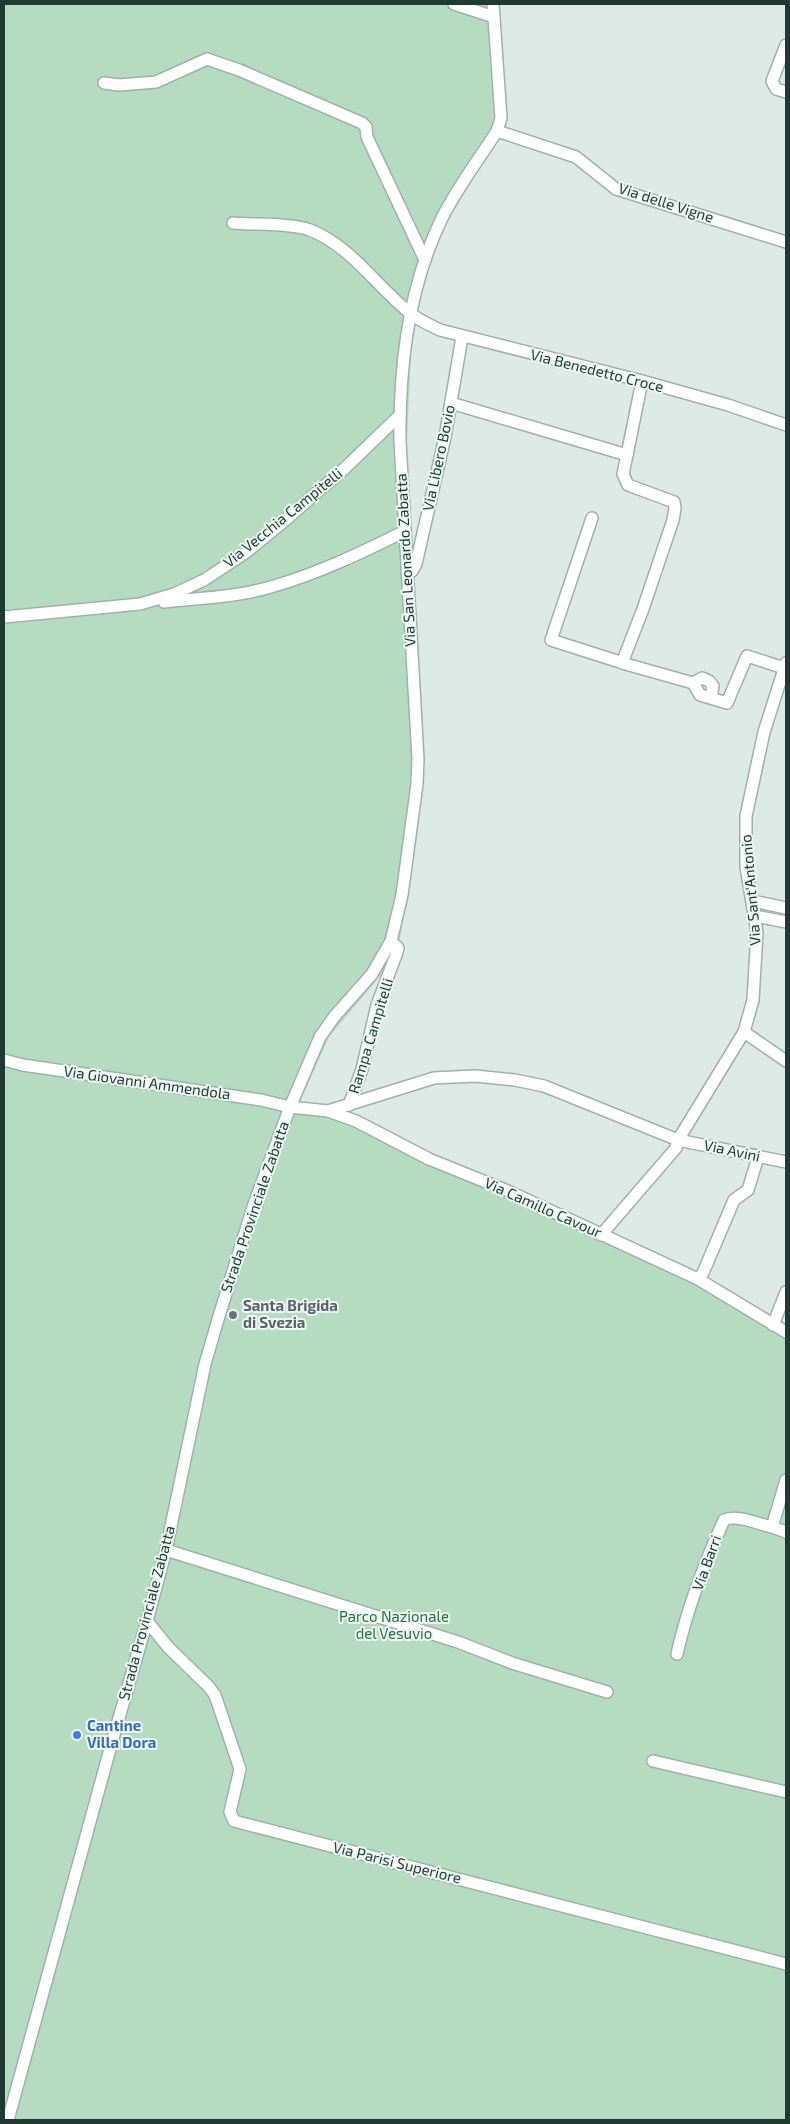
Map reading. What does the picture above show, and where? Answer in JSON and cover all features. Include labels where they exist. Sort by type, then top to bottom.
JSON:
[{"type":"street","points":[[454,4],[494,17]]},
{"type":"street","name":"Via San Leonardo Zabatta","points":[[290,1107],[320,1037],[334,1017],[372,974],[390,941],[402,895],[417,784],[418,759],[400,415],[410,314],[425,260],[443,216],[497,131],[501,111],[493,4]]},
{"type":"street","points":[[786,45],[772,81],[776,89],[786,92]]},
{"type":"street","points":[[104,83],[119,85],[156,82],[207,59],[239,70],[362,122],[366,127],[367,137],[425,260]]},
{"type":"street","name":"Via delle Vigne","points":[[497,131],[576,157],[616,189],[786,242]]},
{"type":"street","name":"Via Benedetto Croce","points":[[233,223],[296,227],[317,233],[361,265],[410,314],[440,330],[462,338],[642,381],[728,405],[786,425]]},
{"type":"street","name":"Via Libero Bovio","points":[[407,572],[412,571],[416,564],[451,403],[462,338]]},
{"type":"street","points":[[642,381],[623,474],[628,485],[670,499],[675,506],[673,520],[643,609],[622,663],[693,682],[702,678],[709,681],[713,686],[711,698],[727,703],[747,656],[785,666]]},
{"type":"street","points":[[451,403],[627,455]]},
{"type":"street","name":"Via Vecchia Campitelli","points":[[4,617],[140,604],[174,594],[204,580],[245,553],[346,468],[400,415]]},
{"type":"street","points":[[592,518],[551,640],[620,662]]},
{"type":"street","points":[[140,604],[228,596],[274,586],[346,559],[405,531]]},
{"type":"street","name":"Via Sant'Antonio","points":[[601,1234],[676,1148],[678,1140],[744,1032],[752,1000],[756,946],[755,916],[746,867],[746,816],[764,732],[785,666]]},
{"type":"street","points":[[753,901],[786,908]]},
{"type":"street","points":[[755,916],[786,922]]},
{"type":"street","name":"Rampa Campitelli","points":[[349,1105],[362,1069],[377,1005],[398,948],[390,941]]},
{"type":"street","points":[[744,1032],[786,1061]]},
{"type":"street","name":"Via Giovanni Ammendola","points":[[4,1060],[23,1065],[261,1100],[290,1107]]},
{"type":"street","name":"Via Avini","points":[[328,1111],[434,1078],[475,1076],[495,1078],[544,1086],[678,1140],[786,1162]]},
{"type":"street","name":"Via Camillo Cavour","points":[[290,1107],[328,1111],[356,1121],[429,1159],[508,1191],[698,1280],[786,1332]]},
{"type":"street","name":"Strada Provinciale Zabatta","points":[[8,2120],[166,1550],[205,1364],[254,1204],[290,1107]]},
{"type":"street","points":[[698,1280],[703,1273],[734,1200],[748,1190],[758,1157]]},
{"type":"street","points":[[773,1324],[786,1292]]},
{"type":"street","points":[[786,1480],[772,1527],[786,1532]]},
{"type":"street","name":"Via Barri","points":[[677,1654],[681,1634],[714,1540],[724,1520],[728,1518],[772,1527]]},
{"type":"street","points":[[166,1550],[458,1642],[512,1663],[607,1692]]},
{"type":"street","name":"Via Parisi Superiore","points":[[147,1621],[168,1647],[215,1695],[240,1769],[230,1812],[234,1821],[786,1964]]},
{"type":"street","points":[[652,1761],[786,1792]]},
{"type":"green space","name":"Parco Nazionale del Vesuvio","points":[[4,4],[497,4],[501,92],[507,129],[485,158],[439,236],[417,308],[411,353],[405,483],[423,718],[418,808],[408,891],[397,956],[329,1037],[300,1102],[351,1115],[786,1327],[786,2120],[4,2120]]},
{"type":"place","name":"Santa Brigida di Svezia","points":[[233,1315]]},
{"type":"place","name":"Cantine Villa Dora","points":[[77,1735]]}]
